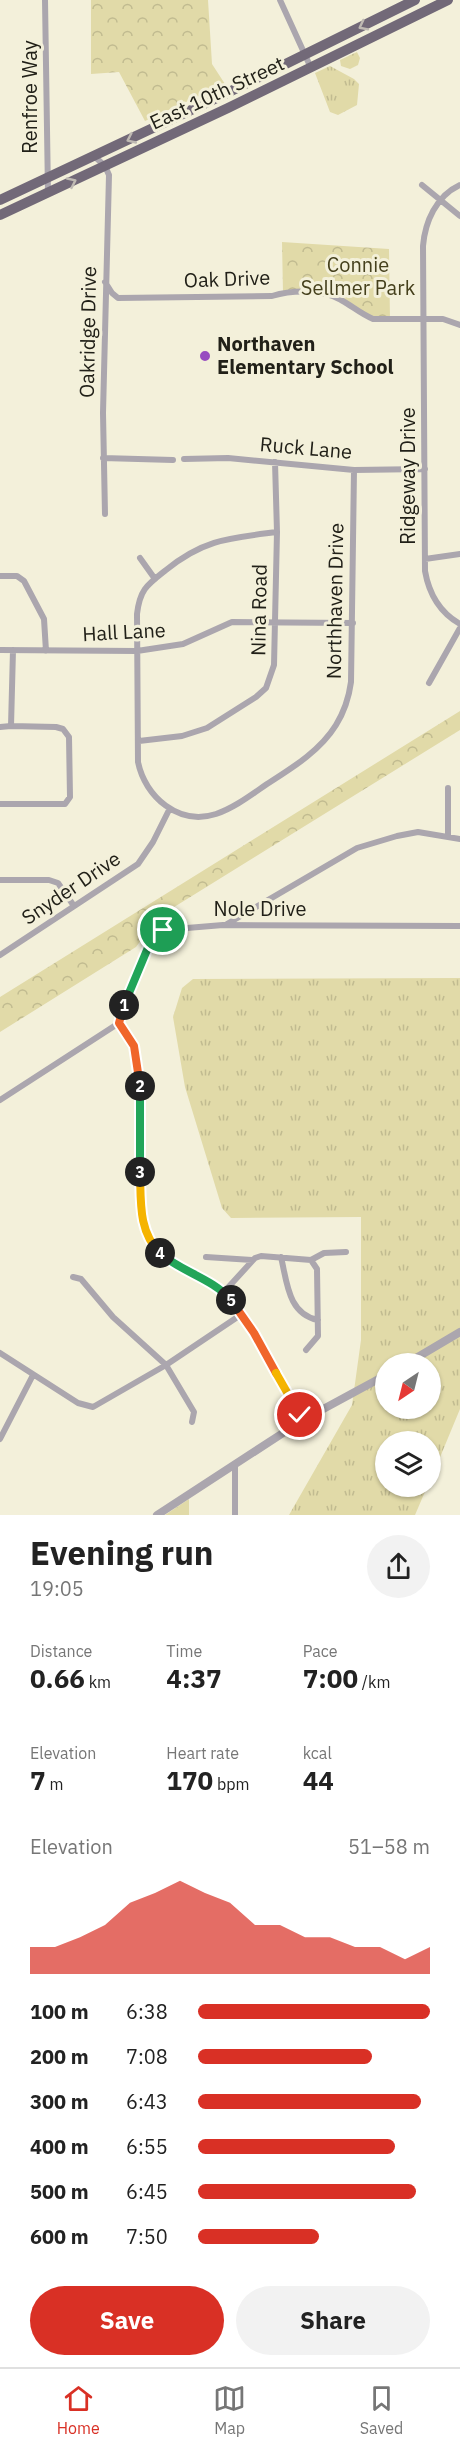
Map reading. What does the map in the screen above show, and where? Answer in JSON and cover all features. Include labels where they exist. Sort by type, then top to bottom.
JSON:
[{"type":"main road","name":"East 10th Street","points":[[0,200],[304,56],[415,0]]},
{"type":"main road","name":"East 10th Street","points":[[0,215],[311,68],[448,0]]},
{"type":"street","name":"Renfroe Way","points":[[45,0],[48,193]]},
{"type":"street","points":[[280,0],[311,68]]},
{"type":"street","points":[[94,156],[105,166]]},
{"type":"street","name":"Oakridge Drive","points":[[105,166],[109,175],[105,282],[105,514]]},
{"type":"street","points":[[422,184],[460,216]]},
{"type":"street","name":"Ridgeway Drive","points":[[460,185],[441,200],[432,212],[424,233],[423,320],[425,559],[428,586],[433,598],[460,626]]},
{"type":"street","name":"Oak Drive","points":[[105,282],[118,298],[324,293],[373,319],[423,320]]},
{"type":"street","points":[[423,320],[443,319],[460,325]]},
{"type":"street","points":[[104,458],[173,460]]},
{"type":"street","name":"Ruck Lane","points":[[184,459],[228,458],[354,470],[425,469]]},
{"type":"street","name":"Nina Road","points":[[139,741],[182,736],[198,731],[261,693],[272,675],[277,532],[275,462]]},
{"type":"street","name":"Northhaven Drive","points":[[169,810],[189,816],[202,816],[224,810],[296,766],[325,739],[336,724],[350,693],[353,655],[354,470]]},
{"type":"street","points":[[169,810],[144,783],[138,762],[137,614],[140,598],[149,582],[185,554],[197,548],[220,540],[277,532]]},
{"type":"street","points":[[425,559],[460,554]]},
{"type":"street","points":[[140,558],[155,579]]},
{"type":"street","points":[[0,576],[17,576],[24,581],[44,619],[46,651]]},
{"type":"street","name":"Hall Lane","points":[[0,650],[137,651],[183,644],[225,624],[352,623]]},
{"type":"street","points":[[429,683],[460,626]]},
{"type":"street","points":[[12,726],[13,650]]},
{"type":"street","points":[[0,727],[63,729],[69,737],[70,797],[64,804],[55,805],[0,804]]},
{"type":"street","points":[[448,788],[448,836]]},
{"type":"street","name":"Snyder Drive","points":[[0,955],[138,864],[153,842],[169,810]]},
{"type":"street","points":[[223,925],[357,848],[418,832],[460,839]]},
{"type":"street","points":[[0,880],[50,880],[58,883],[74,906]]},
{"type":"street","name":"Nole Drive","points":[[119,1023],[124,1004],[152,938],[158,932],[172,928],[223,925],[460,926]]},
{"type":"street","points":[[0,1100],[119,1023],[134,1046],[139,1069],[141,1205],[145,1231],[152,1244],[169,1261],[223,1293],[242,1314],[303,1420]]},
{"type":"street","points":[[206,1257],[252,1260],[261,1256],[311,1260],[324,1253],[346,1252]]},
{"type":"street","points":[[281,1257],[293,1304],[303,1315],[318,1320]]},
{"type":"street","points":[[223,1293],[252,1260]]},
{"type":"street","points":[[306,1350],[318,1336],[317,1269],[311,1260]]},
{"type":"street","points":[[73,1276],[81,1279],[113,1317],[166,1365],[194,1412],[192,1422]]},
{"type":"street","points":[[0,1353],[78,1403],[93,1407],[166,1365],[242,1314]]},
{"type":"street","points":[[425,1353],[460,1332]]},
{"type":"street","points":[[0,1439],[33,1375]]},
{"type":"street","points":[[157,1515],[303,1420],[375,1381]]},
{"type":"street","points":[[235,1465],[235,1515]]},
{"type":"green space","points":[[91,0],[208,0],[212,64],[225,84],[145,121],[119,72],[91,74]]},
{"type":"green space","points":[[357,52],[360,58],[358,65],[350,69],[341,66],[340,60]]},
{"type":"green space","points":[[330,66],[359,84],[357,105],[338,115],[330,112],[315,73]]},
{"type":"green space","name":"Connie Sellmer Park","points":[[282,242],[389,249],[390,320],[364,315],[341,300],[311,293],[283,293]]},
{"type":"green space","points":[[460,711],[460,730],[158,917],[136,947],[0,1032],[0,997]]},
{"type":"green space","points":[[460,978],[460,1409],[441,1455],[441,1431],[375,1431],[375,1497],[423,1497],[415,1515],[289,1515],[352,1405],[361,1340],[361,1217],[231,1218],[222,1208],[185,1087],[173,1017],[182,988],[193,979]]},
{"type":"green space","points":[[189,1499],[189,1515],[165,1515]]},
{"type":"place","name":"Northaven Elementary School","points":[[205,356]]},
{"type":"route","points":[[163,930],[152,938],[124,1004],[119,1023],[134,1046],[139,1069],[142,1221],[152,1244],[169,1261],[215,1286],[238,1308],[300,1415]]}]
